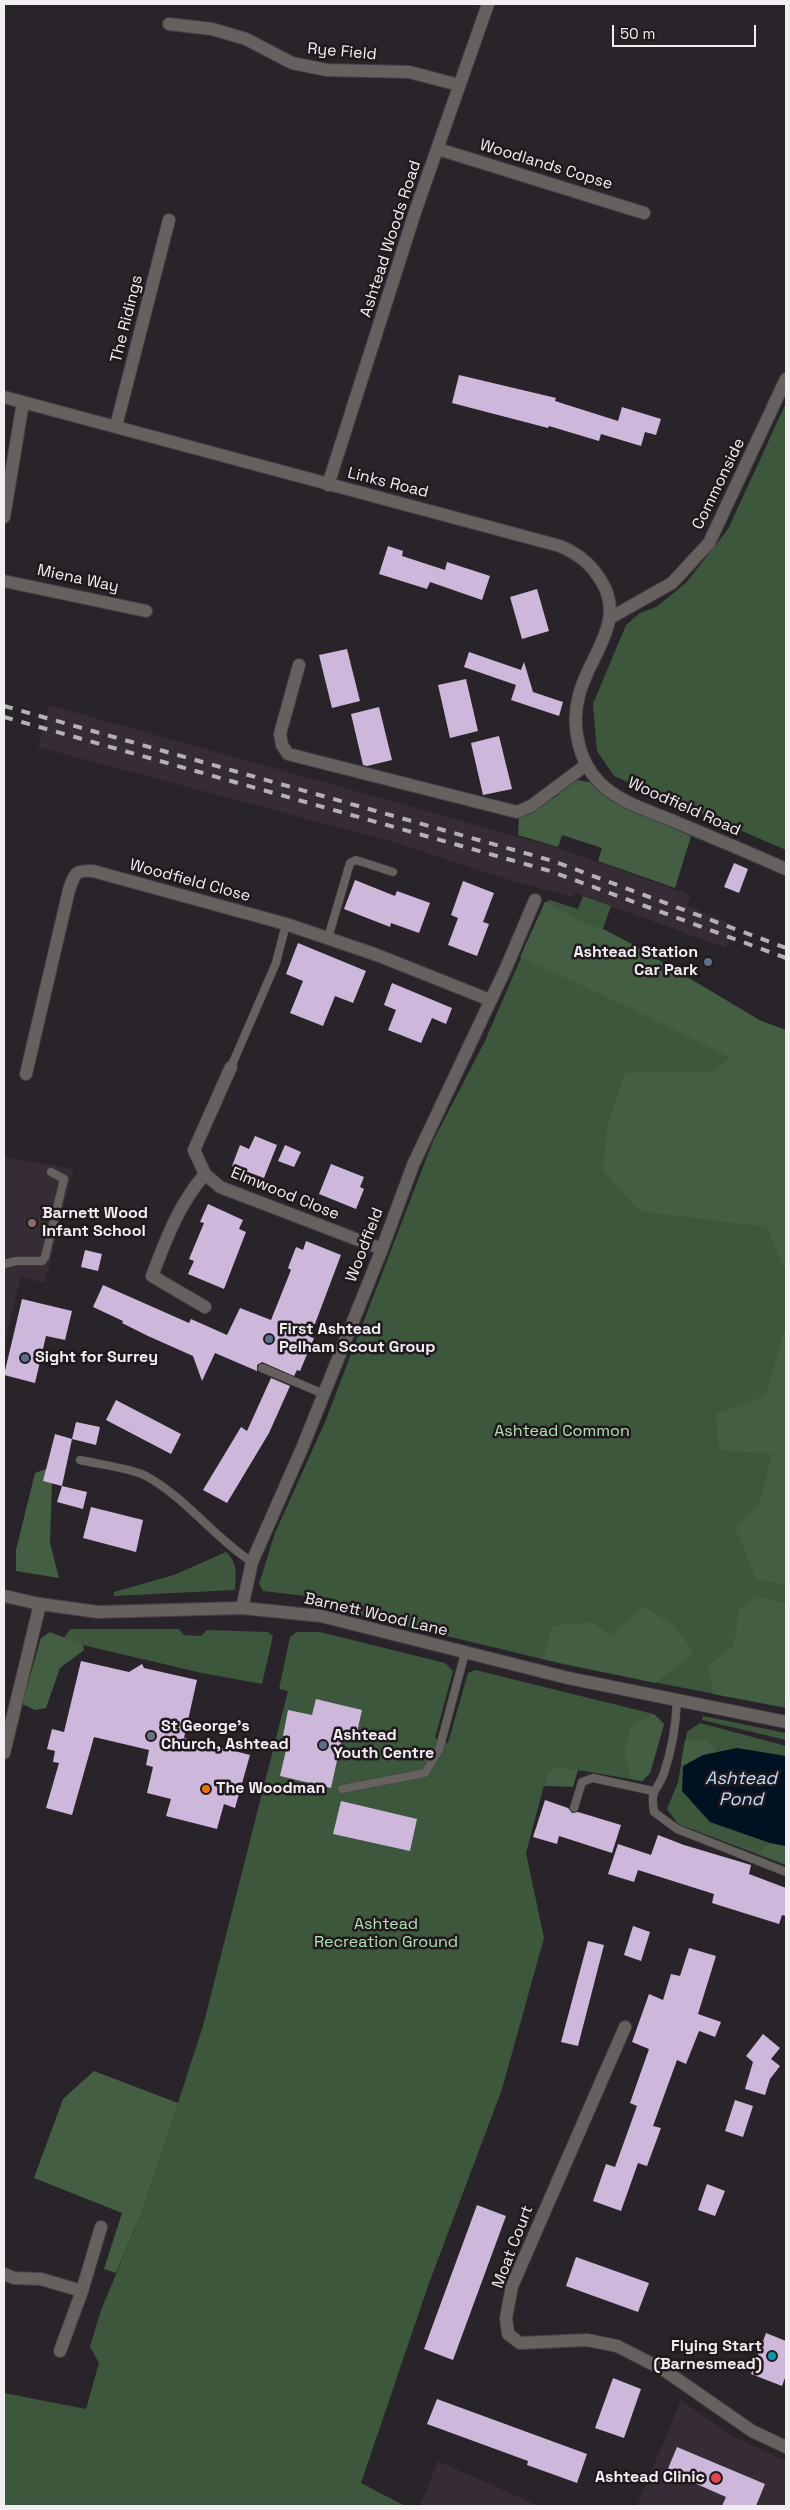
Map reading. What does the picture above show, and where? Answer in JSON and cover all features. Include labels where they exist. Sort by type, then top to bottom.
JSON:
[{"type":"street","name":"Ashtead Woods Road","points":[[328,485],[459,85],[488,4]]},
{"type":"street","name":"Rye Field","points":[[169,24],[212,29],[246,39],[292,63],[327,70],[409,72],[459,85]]},
{"type":"street","name":"Woodlands Copse","points":[[438,149],[644,213]]},
{"type":"street","name":"The Ridings","points":[[116,426],[169,220]]},
{"type":"street","name":"Commonside","points":[[610,618],[672,583],[710,542],[786,379]]},
{"type":"street","name":"Links Road","points":[[4,397],[532,538],[560,546],[578,554],[593,567],[607,589],[611,604],[610,618],[605,634],[579,694],[576,728]]},
{"type":"street","points":[[4,517],[22,402]]},
{"type":"street","name":"Miena Way","points":[[4,581],[146,610]]},
{"type":"street","points":[[298,664],[280,734],[282,745],[288,754],[517,812],[531,806],[586,765]]},
{"type":"street","name":"Woodfield Road","points":[[576,728],[580,749],[586,765],[600,783],[627,801],[786,869]]},
{"type":"street","name":"Woodfield Close","points":[[26,1074],[69,890],[75,874],[80,870],[93,871],[286,924],[377,955],[490,1000]]},
{"type":"street","name":"Woodfield","points":[[242,1608],[252,1562],[324,1394],[382,1250],[413,1164],[535,900]]},
{"type":"street","name":"Elmwood Close","points":[[231,1067],[194,1150],[205,1174],[220,1187],[382,1250]]},
{"type":"street","points":[[205,1174],[190,1192],[169,1231],[152,1276],[205,1308]]},
{"type":"street","name":"Barnett Wood Lane","points":[[4,1596],[40,1604],[98,1612],[242,1608],[321,1616],[465,1653],[786,1722]]},
{"type":"street","points":[[4,1753],[40,1604]]},
{"type":"street","name":"Moat Court","points":[[625,2027],[512,2286],[506,2318],[508,2334],[520,2343],[587,2340],[617,2346],[664,2370],[752,2431],[786,2447]]},
{"type":"street","points":[[60,2351],[82,2291],[102,2227]]},
{"type":"street","points":[[4,2274],[14,2278],[41,2279],[82,2291]]},
{"type":"lane","points":[[328,938],[350,863],[356,860],[393,872]]},
{"type":"lane","points":[[231,1067],[276,963],[286,924]]},
{"type":"lane","points":[[4,1264],[16,1261],[42,1261],[45,1257],[64,1179],[51,1172]]},
{"type":"lane","points":[[262,1368],[324,1394]]},
{"type":"lane","points":[[80,1460],[143,1474],[194,1510],[234,1550],[252,1562]]},
{"type":"lane","points":[[342,1789],[425,1773],[439,1750],[465,1653]]},
{"type":"lane","points":[[677,1700],[676,1727],[664,1774],[653,1791],[654,1812],[677,1829],[786,1872]]},
{"type":"lane","points":[[574,1808],[582,1782],[593,1778],[653,1791]]},
{"type":"shaded area","points":[[49,705],[558,848],[691,895],[687,906],[735,925],[726,948],[575,893],[573,897],[513,881],[393,842],[38,747]]},
{"type":"shaded area","name":"Barnett Wood Infant School","points":[[4,1157],[73,1169],[45,1283],[21,1277],[4,1344]]},
{"type":"shaded area","points":[[681,2400],[732,2436],[786,2461],[786,2506],[637,2506]]},
{"type":"shaded area","points":[[438,2461],[539,2506],[420,2506]]},
{"type":"green space","points":[[786,403],[786,850],[614,776],[597,751],[593,704],[626,625],[640,613],[656,607],[686,583],[728,529]]},
{"type":"green space","points":[[577,780],[595,783],[611,801],[691,836],[675,888],[598,861],[602,848],[562,835],[558,847],[518,835],[519,816],[554,798]]},
{"type":"green space","name":"Ashtead Common","points":[[583,896],[611,906],[603,929],[761,1021],[786,1030],[786,1708],[567,1665],[339,1610],[323,1598],[263,1591],[259,1584],[275,1533],[325,1422],[433,1141],[485,1041],[545,902],[550,900],[578,909]]},
{"type":"green space","points":[[545,902],[584,923],[603,929],[632,944],[761,1021],[786,1030],[786,1271],[766,1227],[639,1211],[603,1170],[607,1127],[625,1073],[713,1071],[731,1058],[520,957]]},
{"type":"green space","points":[[786,1326],[786,1585],[756,1579],[735,1528],[759,1505],[772,1454],[719,1450],[716,1414],[765,1396]]},
{"type":"green space","points":[[46,1469],[52,1483],[50,1543],[59,1578],[16,1571],[16,1550],[35,1473]]},
{"type":"green space","points":[[226,1552],[234,1565],[236,1574],[235,1590],[114,1596],[114,1592],[174,1575]]},
{"type":"green space","points":[[757,1596],[786,1603],[786,1695],[783,1707],[713,1694],[708,1666],[734,1645],[739,1608]]},
{"type":"green space","points":[[643,1606],[673,1625],[694,1653],[655,1683],[543,1659],[552,1626],[592,1622],[611,1636]]},
{"type":"green space","points":[[70,1629],[179,1629],[184,1635],[201,1636],[207,1630],[268,1632],[273,1636],[262,1684],[202,1673],[74,1643],[64,1638]]},
{"type":"green space","points":[[50,1632],[83,1645],[84,1650],[60,1668],[46,1708],[35,1710],[22,1704],[41,1638]]},
{"type":"green space","name":"Ashtead Recreation Ground","points":[[297,1632],[320,1632],[445,1663],[453,1671],[435,1738],[448,1743],[468,1673],[475,1670],[654,1714],[664,1724],[650,1773],[642,1781],[554,1766],[547,1774],[526,1853],[544,1938],[502,2089],[428,2286],[361,2483],[405,2506],[4,2506],[4,2393],[86,2409],[99,2363],[90,2347],[101,2310],[143,2210],[203,2026],[288,1691],[279,1689],[290,1637]]},
{"type":"green space","points":[[654,1714],[664,1724],[650,1773],[642,1781],[631,1779],[624,1752],[631,1725]]},
{"type":"green space","points":[[703,1716],[786,1733],[786,1740],[702,1720]]},
{"type":"green space","name":"Ashtead Pond","points":[[700,1723],[786,1746],[786,1865],[678,1824],[667,1809],[678,1782],[687,1732]]},
{"type":"green space","points":[[685,1740],[707,1740],[717,1752],[703,1755],[683,1766],[681,1763]]},
{"type":"green space","points":[[554,1766],[578,1770],[573,1787],[544,1786],[547,1774]]},
{"type":"green space","points":[[770,1843],[786,1846],[786,1865],[758,1854]]},
{"type":"green space","points":[[94,2071],[178,2103],[143,2210],[116,2273],[104,2269],[122,2213],[34,2178],[63,2099]]},
{"type":"water","name":"Ashtead Pond","points":[[737,1748],[786,1756],[786,1846],[770,1843],[710,1822],[682,1791],[683,1766],[703,1755]]},
{"type":"building","points":[[459,375],[556,398],[555,401],[618,421],[622,407],[661,419],[656,435],[645,432],[641,446],[601,434],[599,441],[549,426],[548,428],[452,403]]},
{"type":"building","points":[[388,546],[403,551],[402,556],[445,570],[447,562],[490,576],[482,600],[430,582],[427,589],[379,574]]},
{"type":"building","points":[[537,589],[549,631],[522,639],[510,597]]},
{"type":"building","points":[[347,649],[360,701],[332,708],[319,655]]},
{"type":"building","points":[[469,652],[521,670],[524,662],[533,692],[563,702],[559,716],[511,700],[516,685],[464,667]]},
{"type":"building","points":[[466,679],[478,731],[450,738],[438,685]]},
{"type":"building","points":[[379,707],[392,760],[367,766],[363,765],[351,714]]},
{"type":"building","points":[[499,736],[512,789],[483,795],[471,743]]},
{"type":"building","points":[[734,863],[748,869],[739,893],[724,887]]},
{"type":"building","points":[[355,880],[395,896],[397,891],[430,903],[419,933],[391,923],[390,927],[344,909]]},
{"type":"building","points":[[463,881],[494,893],[483,922],[489,924],[477,956],[448,945],[458,918],[451,915]]},
{"type":"building","points":[[298,943],[366,971],[353,1003],[335,996],[323,1026],[290,1013],[303,981],[286,974]]},
{"type":"building","points":[[392,983],[452,1008],[446,1024],[432,1018],[421,1043],[388,1030],[396,1010],[384,1005]]},
{"type":"building","points":[[255,1136],[277,1145],[264,1178],[232,1166],[240,1145],[249,1149]]},
{"type":"building","points":[[285,1145],[301,1152],[294,1167],[278,1161]]},
{"type":"building","points":[[331,1164],[364,1177],[360,1187],[364,1189],[356,1209],[319,1194]]},
{"type":"building","points":[[208,1204],[243,1220],[239,1229],[246,1232],[224,1289],[188,1274],[194,1261],[189,1259],[204,1223],[200,1222]]},
{"type":"building","points":[[306,1241],[341,1255],[310,1337],[314,1338],[300,1371],[297,1370],[294,1376],[262,1362],[257,1365],[257,1371],[215,1353],[202,1381],[193,1356],[148,1336],[122,1323],[123,1321],[93,1307],[103,1285],[189,1323],[191,1319],[227,1335],[240,1308],[271,1320],[291,1270],[288,1268],[296,1247],[303,1250]]},
{"type":"building","points":[[85,1250],[102,1254],[98,1271],[81,1267]]},
{"type":"building","name":"Sight for Surrey","points":[[22,1299],[72,1311],[65,1340],[46,1336],[35,1383],[4,1375]]},
{"type":"building","points":[[271,1378],[290,1386],[269,1433],[227,1503],[203,1490],[241,1427],[247,1431]]},
{"type":"building","points":[[116,1400],[181,1434],[171,1454],[106,1420]]},
{"type":"building","points":[[76,1422],[100,1427],[96,1445],[72,1439]]},
{"type":"building","points":[[55,1434],[72,1439],[62,1486],[43,1481]]},
{"type":"building","points":[[62,1486],[87,1492],[83,1509],[57,1502]]},
{"type":"building","points":[[91,1507],[143,1520],[136,1552],[83,1538]]},
{"type":"building","points":[[81,1661],[129,1672],[142,1664],[144,1668],[197,1680],[184,1738],[250,1755],[235,1808],[224,1804],[217,1829],[166,1816],[171,1799],[147,1793],[153,1767],[146,1765],[149,1750],[94,1737],[72,1815],[46,1808],[59,1763],[53,1762],[55,1751],[47,1749],[52,1729],[64,1732]]},
{"type":"building","name":"Ashtead Youth Centre","points":[[316,1699],[362,1710],[355,1741],[342,1738],[331,1788],[280,1776],[289,1737],[283,1736],[288,1710],[312,1715]]},
{"type":"building","points":[[545,1800],[568,1808],[572,1813],[578,1812],[621,1825],[612,1853],[559,1836],[557,1844],[533,1837]]},
{"type":"building","points":[[341,1801],[417,1819],[410,1851],[333,1834]]},
{"type":"building","points":[[658,1835],[684,1845],[751,1865],[749,1874],[786,1888],[786,1916],[782,1915],[779,1924],[712,1903],[714,1894],[638,1870],[634,1882],[608,1874],[618,1844],[651,1855]]},
{"type":"building","points":[[633,1926],[650,1932],[641,1961],[624,1955]]},
{"type":"building","points":[[588,1941],[604,1945],[578,2046],[561,2042]]},
{"type":"building","points":[[689,1948],[716,1956],[698,2014],[721,2022],[715,2037],[699,2031],[686,2064],[677,2060],[653,2126],[661,2128],[647,2166],[638,2163],[621,2211],[593,2201],[606,2164],[615,2167],[637,2106],[630,2103],[649,2049],[632,2042],[649,1994],[663,2000],[671,1974],[680,1976]]},
{"type":"building","points":[[763,2034],[780,2048],[771,2059],[780,2066],[770,2079],[765,2095],[745,2089],[753,2062],[746,2056]]},
{"type":"building","points":[[735,2100],[753,2106],[743,2137],[725,2131]]},
{"type":"building","points":[[707,2184],[725,2191],[715,2216],[698,2210]]},
{"type":"building","points":[[477,2205],[506,2216],[453,2360],[424,2349]]},
{"type":"building","points":[[576,2257],[649,2283],[638,2312],[566,2286]]},
{"type":"building","name":"Flying Start (Barnesmead)","points":[[766,2333],[786,2341],[786,2375],[782,2386],[751,2374]]},
{"type":"building","points":[[613,2378],[641,2389],[624,2438],[595,2428]]},
{"type":"building","points":[[437,2399],[587,2454],[577,2483],[527,2465],[528,2461],[427,2424]]},
{"type":"building","name":"Ashtead Clinic","points":[[677,2447],[765,2484],[756,2506],[722,2506],[726,2497],[667,2471]]},
{"type":"railway","points":[[4,706],[553,861],[786,948]]},
{"type":"railway","points":[[4,717],[550,871],[786,958]]},
{"type":"place","name":"Ashtead Station Car Park","points":[[708,962]]},
{"type":"place","name":"Barnett Wood Infant School","points":[[32,1223]]},
{"type":"place","name":"First Ashtead Pelham Scout Group","points":[[269,1339]]},
{"type":"place","name":"Sight for Surrey","points":[[25,1358]]},
{"type":"place","name":"St George's Church, Ashtead","points":[[151,1736]]},
{"type":"place","name":"Ashtead Youth Centre","points":[[323,1745]]},
{"type":"place","name":"The Woodman","points":[[206,1789]]},
{"type":"place","name":"Flying Start (Barnesmead)","points":[[772,2356]]},
{"type":"place","name":"Ashtead Clinic","points":[[716,2478]]}]
